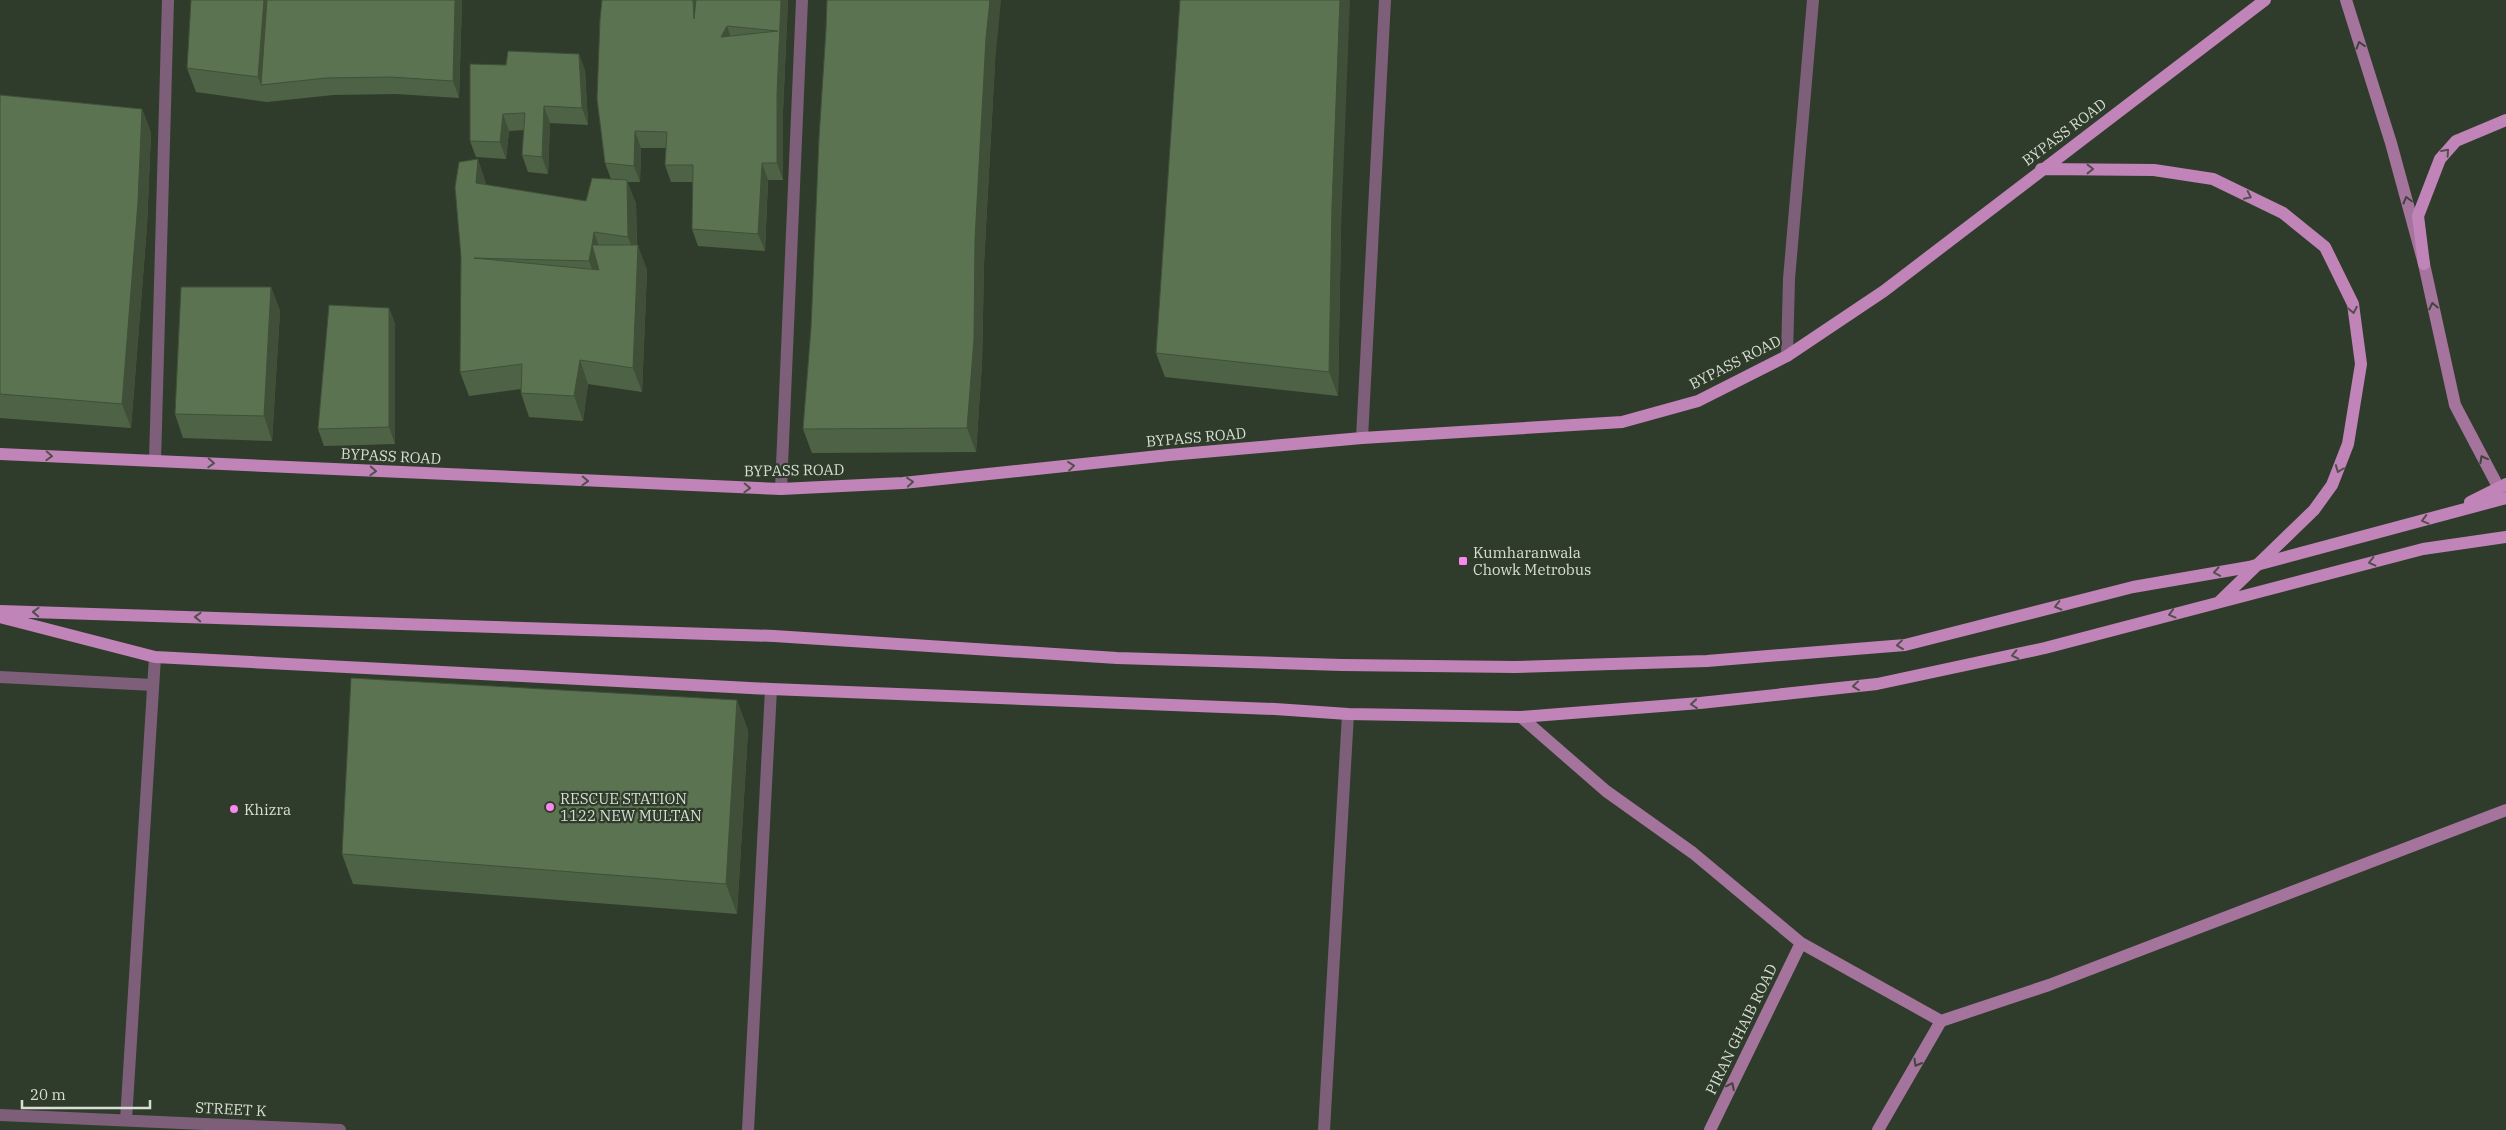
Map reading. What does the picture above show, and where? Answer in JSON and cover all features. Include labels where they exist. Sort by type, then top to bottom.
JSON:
[{"type":"main road","name":"BYPASS ROAD","points":[[0,454],[781,489],[903,483],[1168,455],[1362,438],[1622,422],[1698,401],[1787,356],[1884,291],[2041,169],[2265,0]]},
{"type":"main road","points":[[2346,0],[2391,143],[2424,264],[2455,405],[2506,502]]},
{"type":"main road","points":[[2424,264],[2418,216],[2440,159],[2456,141],[2506,120]]},
{"type":"main road","points":[[2041,169],[2154,170],[2213,179],[2284,213],[2325,247],[2353,304],[2361,364],[2348,444],[2332,485],[2314,510],[2220,601]]},
{"type":"main road","points":[[2447,514],[2506,484]]},
{"type":"main road","points":[[0,610],[774,636],[1118,658],[1332,665],[1515,667],[1707,661],[1904,644],[2133,587],[2249,567],[2506,498]]},
{"type":"main road","points":[[0,616],[155,657],[772,689],[1275,709],[1348,714],[1521,717],[1700,703],[1877,684],[2045,648],[2423,549],[2506,537]]},
{"type":"main road","points":[[1521,717],[1606,791],[1692,853],[1801,943],[1941,1021]]},
{"type":"main road","points":[[1878,1130],[1941,1021],[2049,985],[2506,810]]},
{"type":"main road","name":"PIRAN GHAIB ROAD","points":[[1710,1130],[1801,943]]},
{"type":"street","points":[[155,461],[168,0]]},
{"type":"street","points":[[781,489],[802,0]]},
{"type":"street","points":[[1362,438],[1385,0]]},
{"type":"street","points":[[1787,356],[1789,279],[1813,0]]},
{"type":"street","points":[[126,1120],[155,657]]},
{"type":"street","points":[[0,677],[153,685]]},
{"type":"street","points":[[748,1130],[772,689]]},
{"type":"street","points":[[1324,1130],[1348,714]]},
{"type":"street","name":"STREET K","points":[[0,1115],[340,1130]]},
{"type":"building","points":[[191,0],[264,0],[258,77],[187,68]]},
{"type":"building","points":[[267,0],[455,0],[453,81],[390,77],[326,78],[261,85]]},
{"type":"building","points":[[602,0],[693,0],[694,19],[696,0],[781,0],[777,94],[777,163],[762,163],[758,234],[692,229],[693,165],[665,165],[667,132],[635,131],[634,166],[605,163],[597,99]],"holes":[[[727,26],[778,31],[721,37]]]},
{"type":"building","points":[[827,0],[990,0],[986,38],[975,239],[974,339],[967,428],[803,429],[811,328]]},
{"type":"building","points":[[1180,0],[1340,0],[1332,206],[1329,372],[1156,353]]},
{"type":"building","points":[[508,51],[579,54],[582,108],[544,106],[542,157],[522,155],[525,113],[503,114],[500,142],[470,141],[470,64],[506,65]]},
{"type":"building","points":[[0,95],[142,109],[138,202],[122,404],[0,394]]},
{"type":"building","points":[[478,159],[476,183],[586,201],[592,178],[627,180],[628,237],[594,232],[592,245],[638,245],[633,368],[580,360],[574,396],[521,393],[522,364],[460,372],[461,257],[455,187],[459,162]],"holes":[[[592,245],[599,270],[474,258],[589,261]]]},
{"type":"building","points":[[181,287],[271,287],[264,416],[175,414]]},
{"type":"building","points":[[329,305],[389,308],[389,427],[318,429]]},
{"type":"building","name":"RESCUE STATION 1122 NEW MULTAN","points":[[351,678],[737,700],[726,884],[342,854]]},
{"type":"place","name":"Kumharanwala Chowk Metrobus","points":[[1463,561]]},
{"type":"place","name":"RESCUE STATION 1122 NEW MULTAN","points":[[550,807]]},
{"type":"place","name":"Khizra","points":[[234,809]]}]
